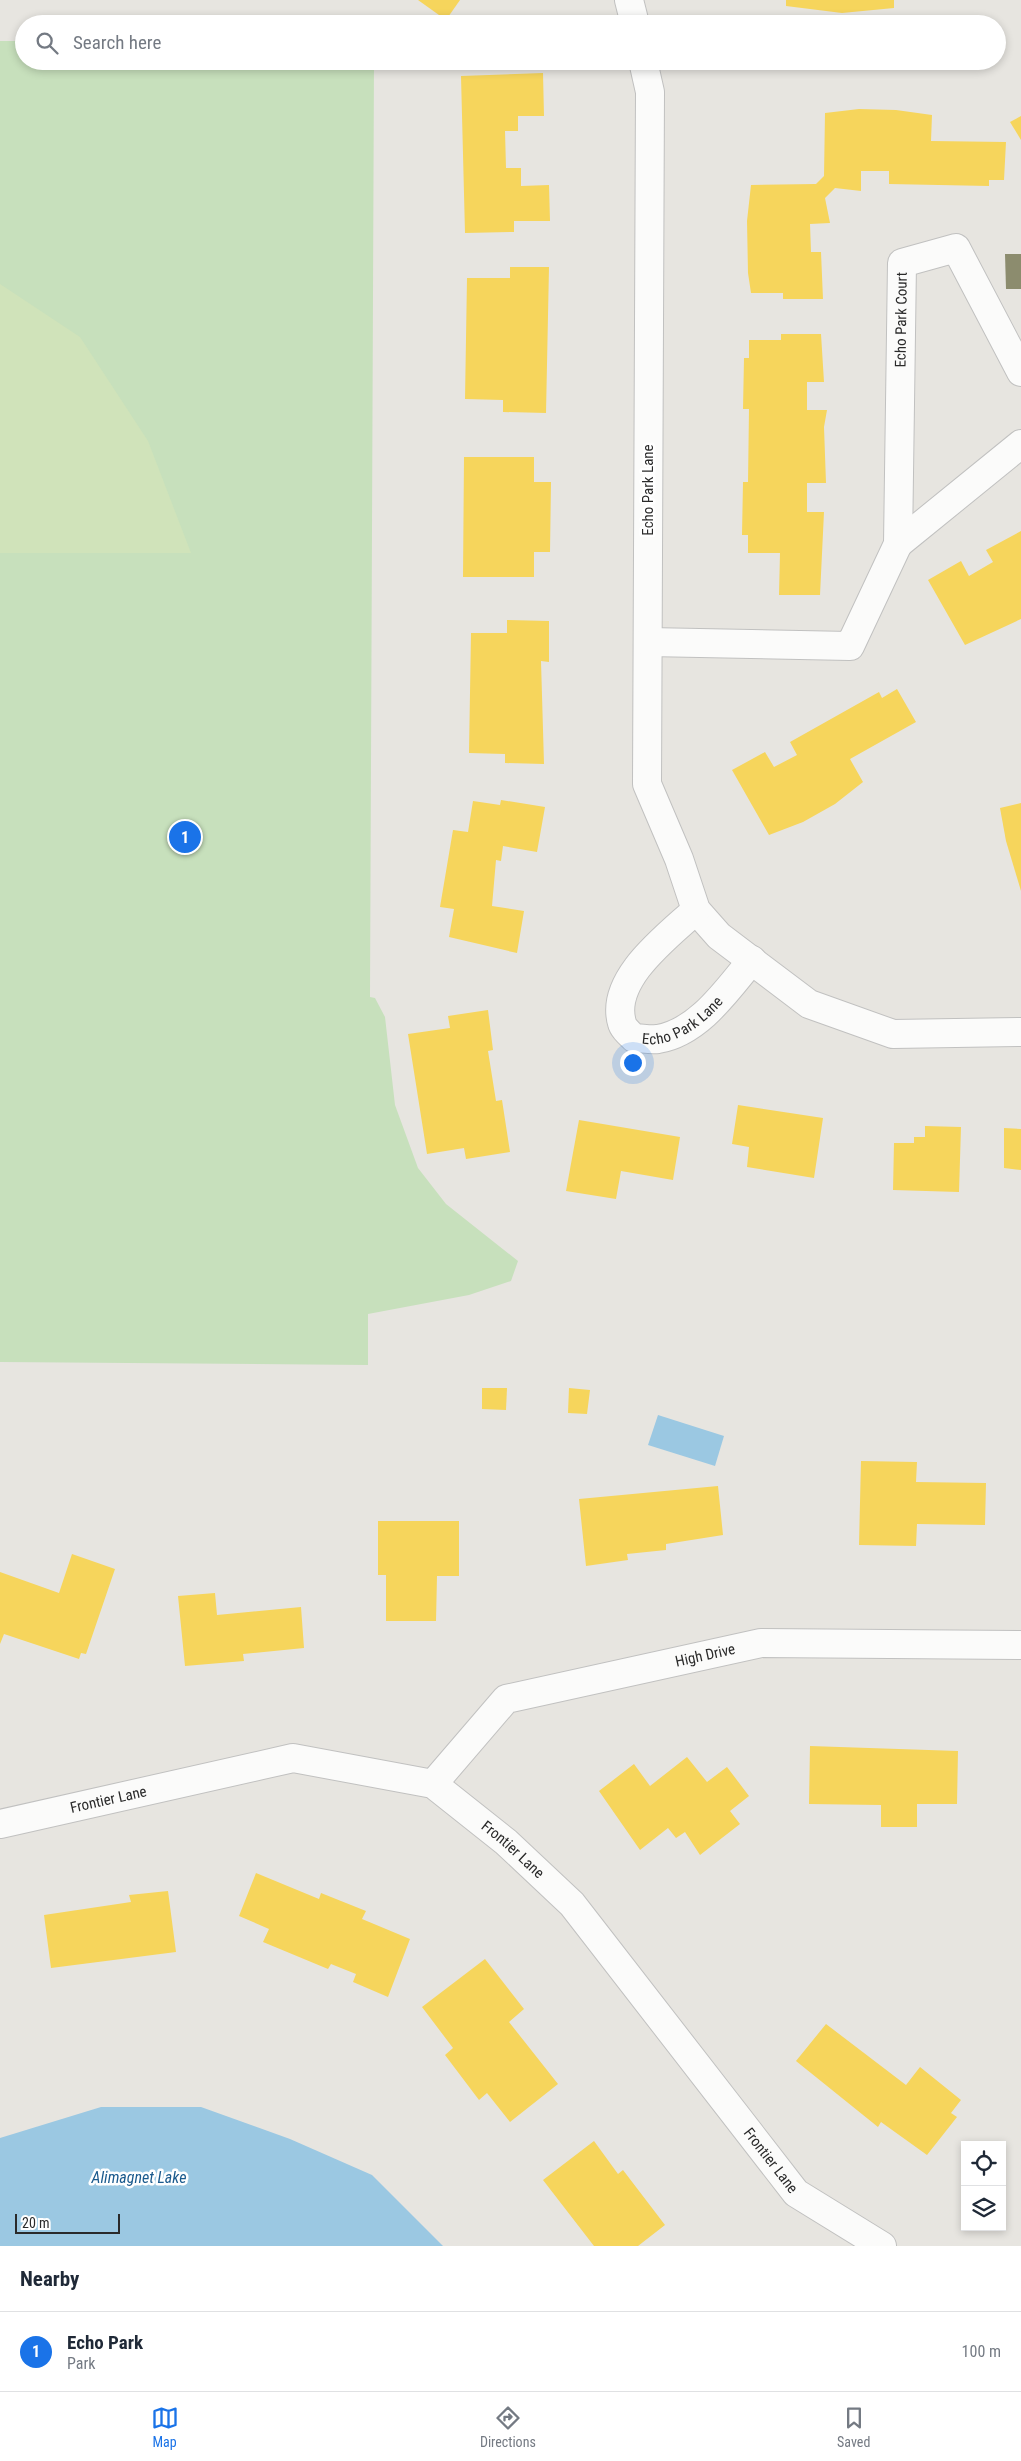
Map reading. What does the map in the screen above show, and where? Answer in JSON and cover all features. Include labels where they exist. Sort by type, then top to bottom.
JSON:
[{"type":"street","points":[[630,0],[633,15]]},
{"type":"street","name":"Echo Park Lane","points":[[645,70],[650,92],[647,784],[679,859],[696,910],[719,936],[808,1004],[893,1034],[1021,1032]]},
{"type":"street","name":"Echo Park Court","points":[[648,642],[850,646],[898,544],[902,263],[956,248],[1021,372]]},
{"type":"street","name":"Echo Park Court","points":[[898,544],[1021,444]]},
{"type":"street","name":"Echo Park Lane","points":[[696,910],[636,966],[620,1003],[622,1025],[634,1038],[656,1040],[678,1033],[698,1020],[752,960]]},
{"type":"street","name":"High Drive","points":[[433,1784],[506,1699],[760,1643],[1021,1645]]},
{"type":"street","name":"Frontier Lane","points":[[0,1824],[293,1758],[433,1784],[506,1842],[572,1904],[796,2193],[882,2246]]},
{"type":"green space","points":[[0,41],[15,41],[15,70],[374,70],[370,997],[375,998],[385,1017],[395,1105],[418,1168],[446,1204],[518,1261],[511,1281],[469,1295],[368,1314],[368,1365],[0,1362]]},
{"type":"green space","points":[[0,284],[80,337],[148,441],[191,553],[0,553]]},
{"type":"water","points":[[658,1415],[724,1436],[715,1466],[648,1445]]},
{"type":"water","name":"Alimagnet Lake","points":[[101,2107],[201,2107],[290,2139],[372,2175],[443,2246],[0,2246],[0,2138]]},
{"type":"building: Homes","points":[[418,0],[460,0],[450,15],[439,15]]},
{"type":"building: Homes","points":[[786,0],[894,0],[894,8],[842,13],[786,6]]},
{"type":"building: Homes","points":[[543,73],[544,116],[518,116],[518,131],[505,131],[506,168],[521,168],[521,186],[549,185],[550,221],[514,221],[514,232],[465,233],[461,76]]},
{"type":"building: Homes","points":[[859,109],[896,110],[932,115],[931,141],[1006,142],[1004,180],[989,180],[989,186],[889,184],[889,171],[861,171],[861,191],[835,188],[825,198],[830,223],[810,224],[811,252],[821,252],[823,299],[783,299],[783,293],[751,293],[748,273],[747,221],[751,185],[816,184],[824,176],[825,113]]},
{"type":"building: Homes","points":[[1021,116],[1021,140],[1010,122]]},
{"type":"building: Homes","points":[[510,267],[549,267],[546,413],[503,412],[503,400],[465,399],[467,278],[510,278]]},
{"type":"building: Homes","points":[[781,334],[821,334],[824,382],[807,382],[807,410],[827,410],[824,427],[826,483],[807,483],[807,512],[824,512],[820,595],[779,595],[780,553],[748,553],[748,535],[742,535],[743,482],[748,482],[749,409],[743,409],[744,358],[749,358],[749,340],[781,340]]},
{"type":"building: Homes","points":[[464,457],[534,457],[534,482],[551,482],[550,552],[534,552],[534,577],[463,577]]},
{"type":"building: Homes","points":[[1021,531],[1021,619],[965,645],[928,580],[961,561],[969,576],[993,562],[986,550]]},
{"type":"building: Homes","points":[[507,620],[549,621],[549,662],[541,661],[544,764],[505,763],[505,754],[469,753],[471,633],[507,633]]},
{"type":"building: Homes","points":[[897,689],[916,722],[850,759],[863,782],[835,804],[803,822],[769,835],[732,770],[765,752],[774,767],[797,755],[790,742],[879,692],[882,698]]},
{"type":"building: Homes","points":[[501,800],[545,807],[537,852],[503,846],[501,861],[496,860],[492,906],[524,911],[517,953],[449,937],[454,909],[440,907],[453,830],[468,832],[473,801],[500,805]]},
{"type":"building: Homes","points":[[1021,803],[1021,891],[1006,841],[1000,808]]},
{"type":"building: Homes","points":[[488,1010],[493,1050],[488,1051],[496,1101],[502,1100],[510,1152],[466,1159],[464,1148],[427,1154],[408,1034],[450,1028],[448,1016]]},
{"type":"building: Homes","points":[[738,1105],[823,1118],[814,1178],[747,1167],[749,1147],[732,1144]]},
{"type":"building: Homes","points":[[579,1120],[680,1137],[673,1180],[621,1171],[616,1199],[566,1191]]},
{"type":"building: Homes","points":[[925,1126],[961,1127],[959,1192],[893,1190],[894,1143],[914,1143],[914,1137],[925,1137]]},
{"type":"building: Homes","points":[[1004,1128],[1021,1129],[1021,1170],[1004,1168]]},
{"type":"building: Homes","points":[[482,1388],[507,1388],[506,1410],[482,1409]]},
{"type":"building: Homes","points":[[569,1388],[590,1390],[587,1414],[568,1413]]},
{"type":"building: Homes","points":[[861,1461],[917,1462],[916,1482],[986,1483],[985,1525],[917,1524],[916,1546],[859,1545]]},
{"type":"building: Homes","points":[[718,1486],[723,1535],[666,1544],[666,1550],[627,1554],[628,1560],[586,1566],[579,1499]]},
{"type":"building: Homes","points":[[378,1521],[459,1521],[459,1576],[437,1576],[436,1621],[386,1621],[386,1575],[378,1575]]},
{"type":"building: Homes","points":[[72,1554],[115,1569],[86,1654],[81,1653],[79,1659],[4,1634],[0,1644],[0,1572],[59,1593]]},
{"type":"building: Homes","points":[[215,1593],[217,1615],[301,1607],[304,1648],[243,1654],[244,1661],[185,1666],[178,1596]]},
{"type":"building: Homes","points":[[810,1746],[958,1751],[957,1804],[917,1804],[917,1827],[881,1827],[881,1805],[809,1804]]},
{"type":"building: Homes","points":[[687,1757],[707,1782],[727,1767],[749,1796],[730,1811],[740,1824],[700,1855],[685,1832],[676,1838],[668,1828],[640,1850],[599,1791],[634,1764],[650,1786]]},
{"type":"building: Homes","points":[[256,1873],[319,1899],[321,1893],[366,1911],[362,1919],[410,1939],[388,1997],[353,1982],[356,1974],[331,1964],[328,1969],[263,1942],[269,1929],[239,1916]]},
{"type":"building: Homes","points":[[168,1891],[176,1952],[51,1968],[44,1915],[131,1902],[129,1895]]},
{"type":"building: Homes","points":[[485,1959],[524,2009],[509,2022],[558,2084],[510,2122],[487,2093],[479,2100],[445,2055],[453,2048],[422,2007]]},
{"type":"building: Homes","points":[[826,2024],[906,2085],[920,2067],[961,2100],[951,2113],[957,2117],[927,2155],[881,2122],[878,2127],[796,2061]]},
{"type":"building: Homes","points":[[594,2141],[618,2174],[623,2170],[665,2225],[638,2246],[594,2246],[543,2180]]},
{"type":"building: Industry","points":[[1005,254],[1021,254],[1021,289],[1006,289]]},
{"type":"place","name":"Echo Park","points":[[185,837]]}]
